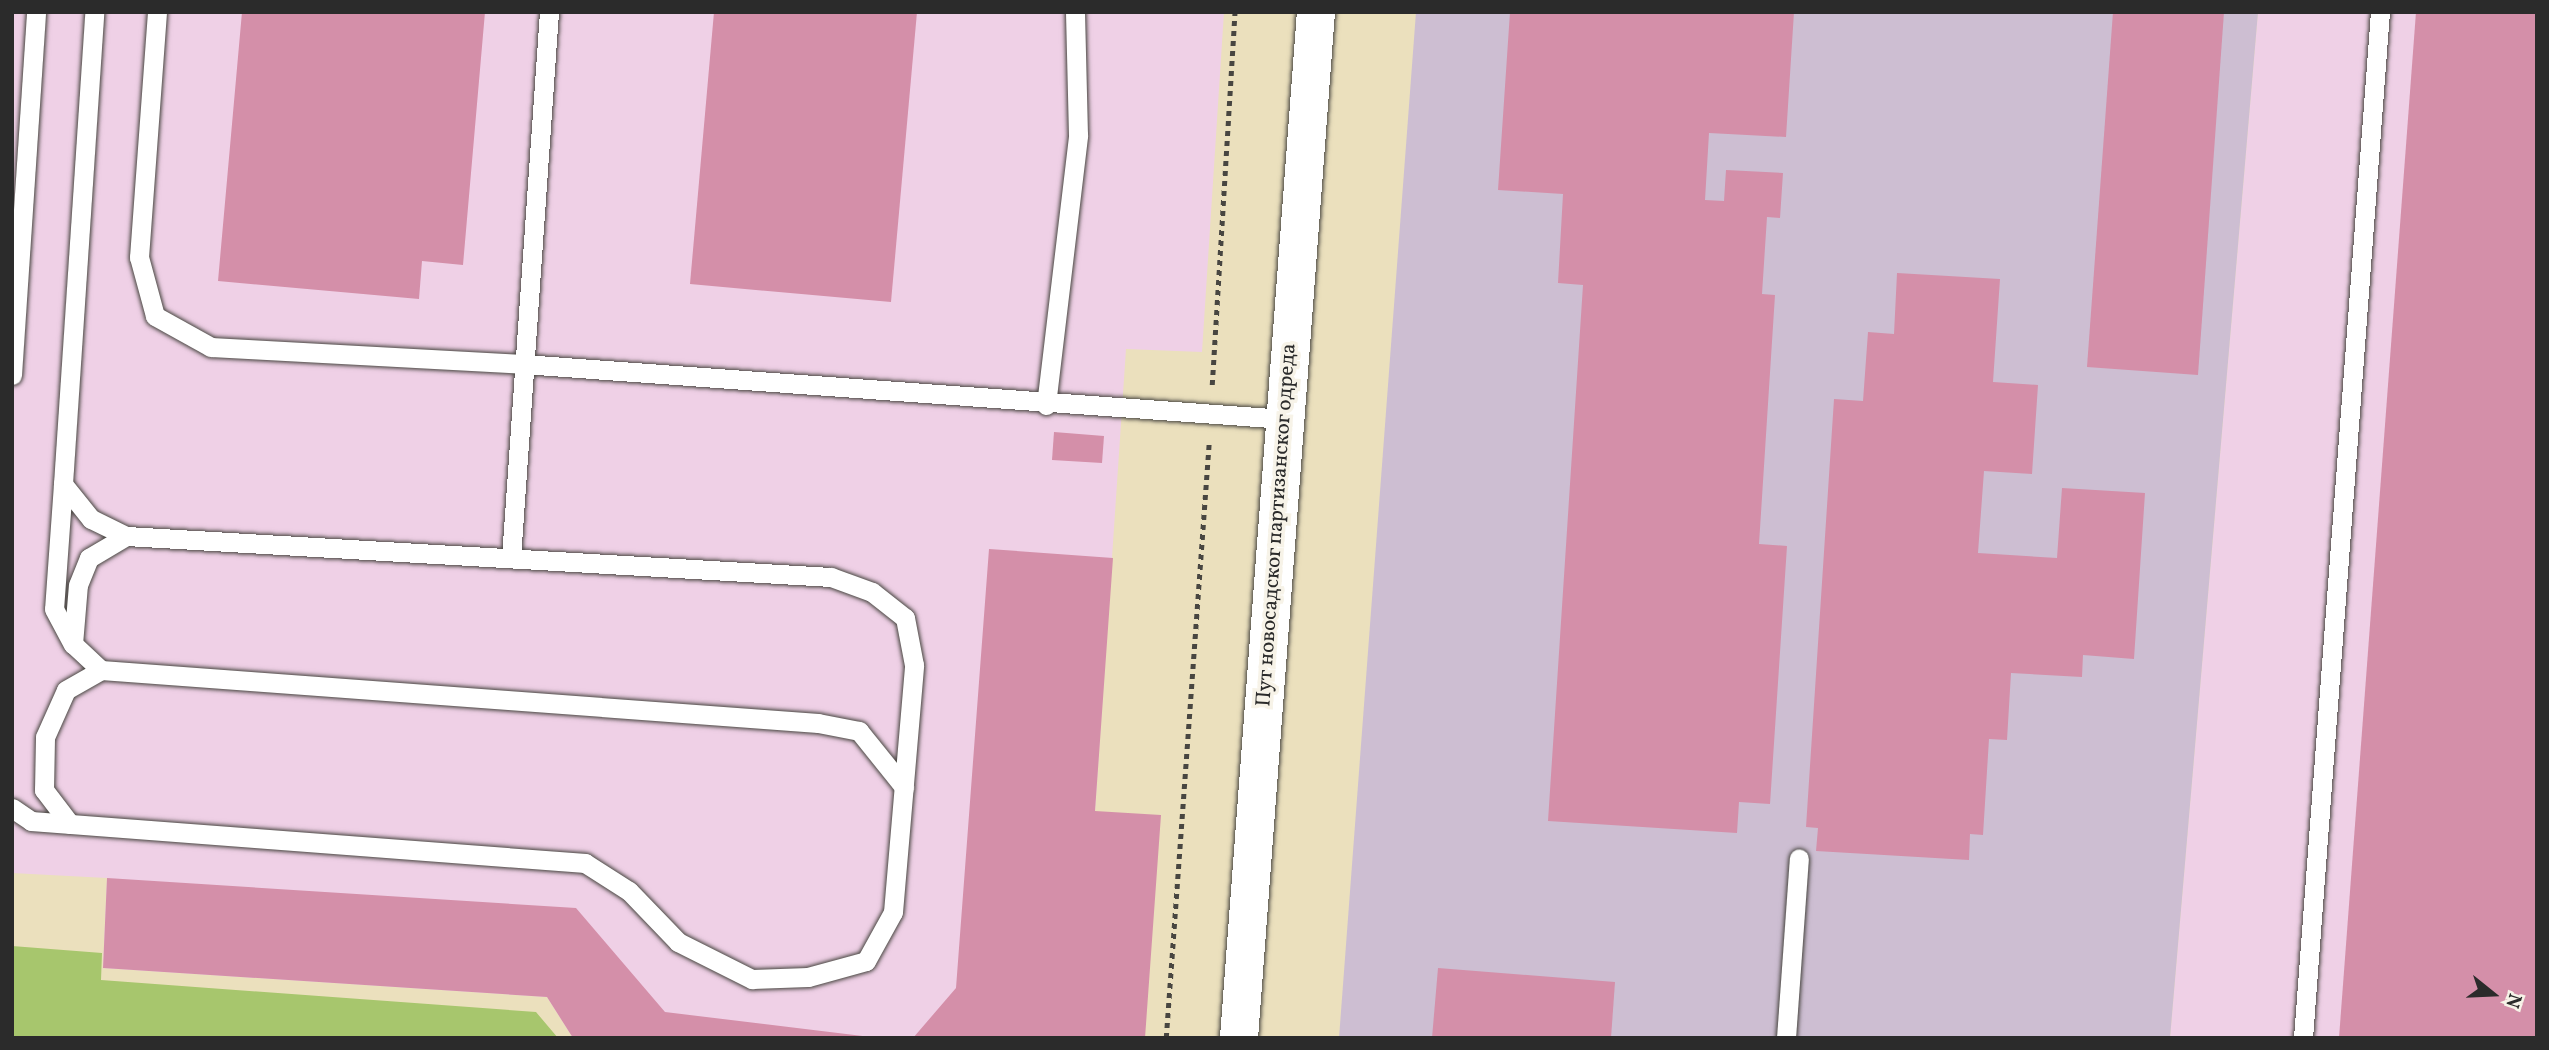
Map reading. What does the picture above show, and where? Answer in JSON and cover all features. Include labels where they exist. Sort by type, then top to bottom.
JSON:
[{"type":"street","name":"Пут новосадског партизанског одреда","points":[[1239,1038],[1316,12]]},
{"type":"lane","points":[[12,376],[36,12]]},
{"type":"lane","points":[[94,12],[54,609],[73,644],[101,670]]},
{"type":"lane","points":[[158,12],[139,257],[155,316],[211,347],[523,364],[1046,405],[1285,419]]},
{"type":"lane","points":[[511,558],[549,12]]},
{"type":"lane","points":[[1046,405],[1078,135],[1075,12]]},
{"type":"lane","points":[[2303,1038],[2380,12]]},
{"type":"lane","points":[[12,808],[31,821],[585,863],[629,891],[678,942],[752,979],[807,977],[866,961],[893,912],[914,665],[905,618],[872,592],[831,577],[126,536],[91,519],[63,484]]},
{"type":"lane","points":[[73,644],[78,584],[89,558],[126,536]]},
{"type":"lane","points":[[70,824],[44,790],[45,737],[66,690],[101,670],[818,723],[859,731],[904,787]]},
{"type":"lane","points":[[1786,1038],[1799,858]]},
{"type":"path","points":[[1167,1038],[1212,414],[1235,12]]},
{"type":"shaded area","points":[[12,12],[1224,12],[1202,352],[1126,349],[1095,811],[1145,1038],[573,1038],[547,997],[103,968],[107,878],[12,873]]},
{"type":"shaded area","points":[[1416,12],[2258,12],[2170,1038],[1339,1038]]},
{"type":"shaded area","points":[[2258,12],[2537,12],[2537,1038],[2170,1038]]},
{"type":"green space","points":[[12,946],[102,953],[101,980],[536,1012],[558,1038],[12,1038]]},
{"type":"building","points":[[242,12],[485,12],[463,265],[422,261],[419,299],[218,281]]},
{"type":"building","points":[[714,12],[917,12],[891,302],[690,284]]},
{"type":"building","points":[[1510,12],[1794,12],[1786,137],[1709,133],[1705,200],[1724,201],[1726,170],[1783,173],[1780,218],[1767,217],[1762,294],[1775,295],[1759,544],[1787,546],[1770,804],[1739,802],[1737,833],[1548,821],[1583,285],[1558,283],[1563,194],[1498,190]]},
{"type":"building","points":[[2113,12],[2224,12],[2198,375],[2087,367]]},
{"type":"building","points":[[2416,12],[2537,12],[2537,1038],[2339,1038]]},
{"type":"building","points":[[1897,273],[2000,279],[1993,382],[2038,385],[2032,474],[1984,471],[1978,553],[2057,558],[2062,488],[2145,493],[2134,659],[2083,655],[2082,677],[2011,673],[2007,740],[1989,739],[1983,835],[1970,834],[1969,860],[1816,851],[1818,828],[1806,827],[1834,399],[1863,401],[1868,332],[1894,334]]},
{"type":"building","points":[[1054,432],[1104,436],[1102,463],[1052,460]]},
{"type":"building","points":[[989,549],[1113,558],[1095,811],[1161,815],[1145,1038],[913,1038],[956,988]]},
{"type":"building","points":[[107,878],[576,908],[665,1012],[879,1038],[573,1038],[547,997],[103,968]]},
{"type":"building","points":[[1438,968],[1615,982],[1611,1038],[1432,1038]]}]
